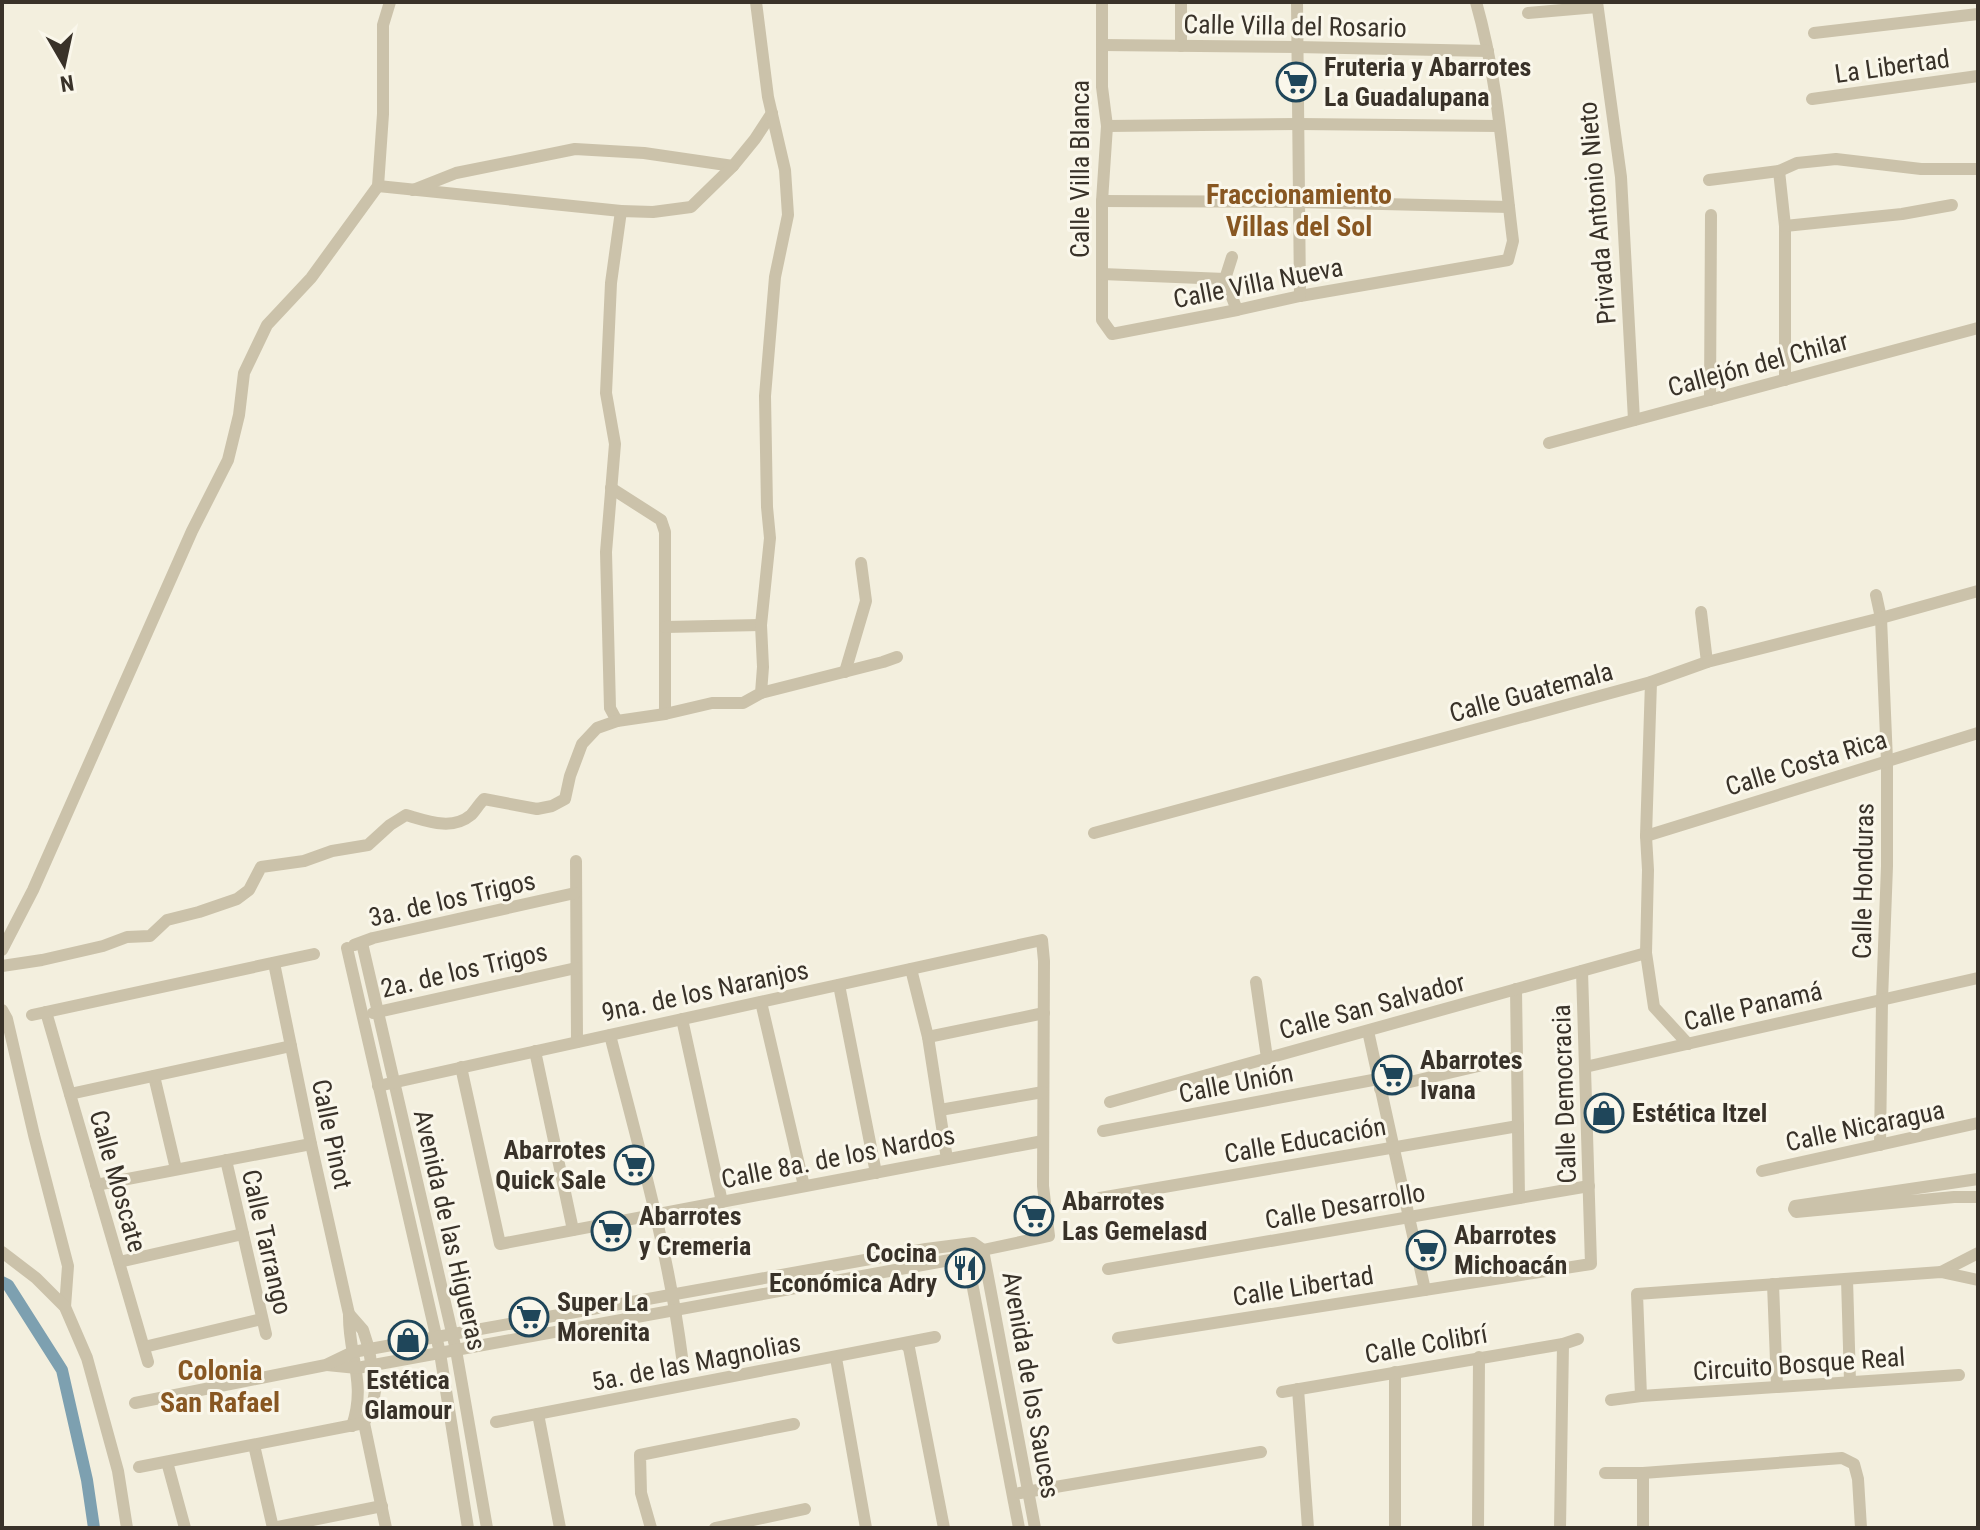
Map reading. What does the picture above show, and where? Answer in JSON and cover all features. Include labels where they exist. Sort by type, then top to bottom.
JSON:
[{"type":"street","points":[[2,950],[33,890],[192,531],[228,460],[239,415],[244,373],[267,325],[311,278],[378,186],[383,114],[383,25],[390,2]]},
{"type":"street","points":[[756,2],[768,97],[785,170],[788,215],[775,277],[765,396],[770,538],[761,625],[761,693]]},
{"type":"street","name":"Calle Villa Blanca","points":[[1102,2],[1102,87],[1107,126],[1102,201],[1102,320],[1112,334]]},
{"type":"street","points":[[1181,2],[1181,46]]},
{"type":"street","points":[[1297,2],[1300,296]]},
{"type":"street","points":[[1102,201],[1509,207],[1488,51],[1476,2]]},
{"type":"street","points":[[1528,13],[1597,4]]},
{"type":"street","name":"Privada Antonio Nieto","points":[[1597,4],[1621,177],[1634,420]]},
{"type":"street","points":[[1814,33],[1978,14]]},
{"type":"street","name":"Calle Villa del Rosario","points":[[1102,45],[1488,51]]},
{"type":"street","name":"La Libertad","points":[[1812,99],[1978,76]]},
{"type":"street","points":[[378,186],[621,211],[653,212],[691,207],[733,166],[772,113]]},
{"type":"street","points":[[1107,126],[1499,126]]},
{"type":"street","points":[[413,190],[456,173],[575,149],[644,153],[733,166]]},
{"type":"street","points":[[1709,180],[1779,171],[1797,163],[1836,159],[1921,169],[1978,169]]},
{"type":"street","points":[[1779,171],[1785,226],[1785,380]]},
{"type":"street","points":[[1785,226],[1902,214],[1952,205]]},
{"type":"street","name":"Calle Villa Nueva","points":[[1112,334],[1300,296],[1508,260],[1513,241],[1509,207]]},
{"type":"street","points":[[617,721],[610,708],[606,552],[615,444],[606,393],[611,283],[621,211]]},
{"type":"street","points":[[1710,400],[1711,215]]},
{"type":"street","points":[[1232,257],[1225,279],[1237,310]]},
{"type":"street","points":[[1102,274],[1225,279]]},
{"type":"street","name":"Callejón del Chilar","points":[[1549,443],[1978,328]]},
{"type":"street","points":[[611,488],[661,520],[665,532],[665,714]]},
{"type":"street","points":[[845,672],[866,601],[861,563]]},
{"type":"street","name":"Calle Guatemala","points":[[1094,833],[1651,682],[1707,662],[1978,591]]},
{"type":"street","name":"Calle Honduras","points":[[1876,595],[1881,618],[1887,761],[1880,1145]]},
{"type":"street","points":[[1701,612],[1707,662]]},
{"type":"street","points":[[665,627],[761,625]]},
{"type":"street","points":[[2,966],[103,946],[127,937],[150,936],[167,920],[237,899],[249,890],[261,867],[304,861],[332,851],[368,845],[406,815],[451,824],[469,816],[484,799],[537,809],[552,806],[565,799],[582,744],[597,728],[617,721],[712,703],[743,703],[761,693],[897,657]]},
{"type":"street","points":[[1651,682],[1646,953],[1654,1007],[1688,1044]]},
{"type":"street","name":"Calle Costa Rica","points":[[1646,836],[1978,733]]},
{"type":"street","points":[[576,861],[577,1042]]},
{"type":"street","name":"3a. de los Trigos","points":[[343,948],[373,938],[575,893]]},
{"type":"street","name":"9na. de los Naranjos","points":[[378,1086],[1042,940],[1044,1013]]},
{"type":"street","name":"Avenida de las Higueras","points":[[362,943],[456,1350],[486,1522]]},
{"type":"street","name":"Avenida de las Higueras","points":[[343,948],[362,1014],[440,1353],[467,1524]]},
{"type":"street","name":"Calle San Salvador","points":[[1110,1102],[1646,953]]},
{"type":"street","points":[[32,1015],[314,954]]},
{"type":"street","name":"Calle Pinot","points":[[274,963],[349,1314],[348,1328],[357,1368],[358,1425]]},
{"type":"street","name":"2a. de los Trigos","points":[[362,1014],[576,968]]},
{"type":"street","points":[[911,969],[928,1037],[947,1159]]},
{"type":"street","name":"Calle Democracia","points":[[1582,971],[1591,1264]]},
{"type":"street","name":"Calle Panamá","points":[[1585,1067],[1978,978]]},
{"type":"street","points":[[1256,982],[1267,1058]]},
{"type":"street","points":[[839,985],[876,1173]]},
{"type":"street","points":[[1516,989],[1519,1198]]},
{"type":"street","points":[[761,1002],[804,1186]]},
{"type":"street","points":[[2,1010],[7,1019],[68,1266],[65,1307]]},
{"type":"street","name":"Calle Moscate","points":[[46,1012],[148,1362]]},
{"type":"street","points":[[326,1365],[357,1368],[961,1258],[968,1262],[983,1250],[1049,1236],[1043,1186],[1044,1013],[928,1037]]},
{"type":"street","points":[[682,1019],[722,1202]]},
{"type":"street","points":[[1368,1031],[1425,1290]]},
{"type":"street","points":[[610,1035],[655,1215],[676,1310],[682,1357]]},
{"type":"street","points":[[70,1094],[291,1046]]},
{"type":"street","points":[[535,1051],[573,1230]]},
{"type":"street","name":"Calle Unión","points":[[1103,1131],[1517,1057]]},
{"type":"street","name":"Calle 8a. de los Nardos","points":[[461,1067],[500,1244],[1043,1141]]},
{"type":"street","points":[[154,1076],[176,1169]]},
{"type":"street","points":[[940,1110],[1043,1092]]},
{"type":"street","name":"Calle Nicaragua","points":[[1762,1171],[1978,1123]]},
{"type":"street","name":"Calle Educación","points":[[1100,1198],[1518,1126]]},
{"type":"street","points":[[96,1185],[311,1144]]},
{"type":"street","name":"Calle Tarrango","points":[[226,1160],[266,1334]]},
{"type":"street","points":[[1978,1179],[1795,1206],[1794,1209],[1796,1212],[1978,1197]]},
{"type":"street","points":[[1954,1182],[1954,1197]]},
{"type":"street","name":"Calle Desarrollo","points":[[1108,1269],[1589,1186]]},
{"type":"street","points":[[119,1262],[243,1234]]},
{"type":"street","points":[[135,1403],[326,1365],[353,1352],[369,1349],[960,1244],[973,1243],[983,1250]]},
{"type":"street","name":"Avenida de los Sauces","points":[[983,1250],[1035,1528]]},
{"type":"street","points":[[2,1252],[36,1278],[65,1307],[87,1358],[118,1471],[127,1528]]},
{"type":"street","points":[[1941,1272],[1978,1253]]},
{"type":"street","name":"Avenida de los Sauces","points":[[968,1262],[1019,1528]]},
{"type":"street","name":"Calle Libertad","points":[[1118,1338],[1591,1264]]},
{"type":"street","points":[[1641,1396],[1637,1294],[1941,1272],[1978,1280]]},
{"type":"street","points":[[1847,1279],[1850,1382]]},
{"type":"street","points":[[1773,1284],[1777,1387]]},
{"type":"street","name":"Calle Pinot","points":[[349,1314],[363,1330],[375,1391],[369,1413],[358,1425]]},
{"type":"street","points":[[144,1347],[262,1319]]},
{"type":"street","name":"5a. de las Magnolias","points":[[496,1422],[935,1337]]},
{"type":"street","name":"Calle Colibrí","points":[[1282,1392],[1578,1339]]},
{"type":"street","points":[[905,1344],[909,1348],[944,1528]]},
{"type":"street","points":[[1560,1528],[1563,1344]]},
{"type":"street","points":[[1478,1528],[1479,1357]]},
{"type":"street","points":[[836,1358],[866,1528]]},
{"type":"street","points":[[1395,1372],[1395,1528]]},
{"type":"street","name":"Circuito Bosque Real","points":[[1611,1400],[1959,1375]]},
{"type":"street","points":[[1298,1389],[1308,1528]]},
{"type":"street","points":[[538,1414],[560,1528]]},
{"type":"street","points":[[651,1528],[641,1493],[640,1455],[794,1424]]},
{"type":"street","points":[[139,1467],[358,1425],[386,1528]]},
{"type":"street","points":[[254,1445],[273,1528],[382,1506]]},
{"type":"street","points":[[1013,1494],[1261,1452]]},
{"type":"street","points":[[1605,1473],[1643,1473],[1842,1458],[1854,1464],[1861,1528]]},
{"type":"street","points":[[167,1462],[185,1528]]},
{"type":"street","points":[[1643,1473],[1643,1528]]},
{"type":"street","points":[[715,1528],[805,1509]]},
{"type":"street","points":[[467,1524],[486,1522]]},
{"type":"waterway","points":[[2,1282],[8,1285],[62,1370],[87,1480],[94,1528]]},
{"type":"place","name":"Fruteria y Abarrotes La Guadalupana","points":[[1296,82]]},
{"type":"place","name":"Abarrotes Ivana","points":[[1392,1075]]},
{"type":"place","name":"Estética Itzel","points":[[1604,1113]]},
{"type":"place","name":"Abarrotes Quick Sale","points":[[634,1165]]},
{"type":"place","name":"Abarrotes Las Gemelasd","points":[[1034,1216]]},
{"type":"place","name":"Abarrotes y Cremeria","points":[[611,1231]]},
{"type":"place","name":"Abarrotes Michoacán","points":[[1426,1250]]},
{"type":"place","name":"Cocina Económica Adry","points":[[965,1268]]},
{"type":"place","name":"Super La Morenita","points":[[529,1317]]},
{"type":"place","name":"Estética Glamour","points":[[408,1340]]},
{"type":"district","name":"Fraccionamiento Villas del Sol","points":[[1299,210]]},
{"type":"district","name":"Colonia San Rafael","points":[[220,1386]]}]
